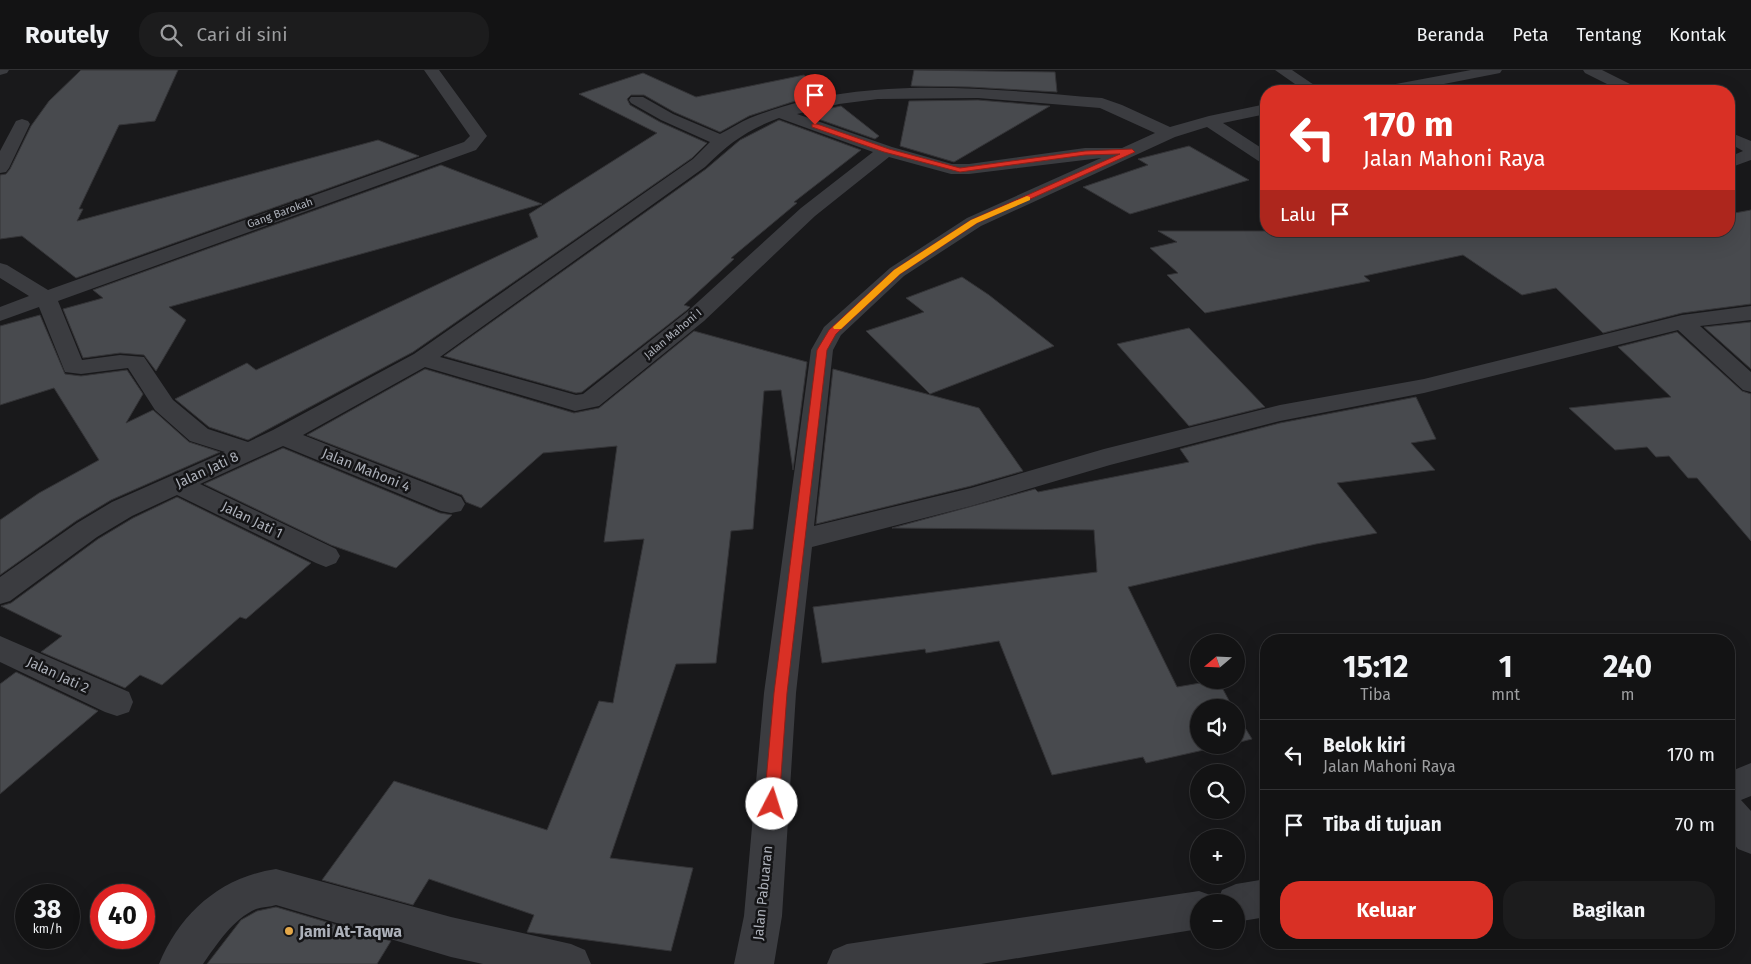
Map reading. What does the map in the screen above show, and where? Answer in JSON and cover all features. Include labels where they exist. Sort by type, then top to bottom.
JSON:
[{"type":"street","name":"Gang Barokah","points":[[0,314],[470,146],[479,136],[431,70]]},
{"type":"street","points":[[1282,70],[1305,85]]},
{"type":"street","points":[[1416,85],[1494,70]]},
{"type":"street","points":[[1590,70],[1621,85]]},
{"type":"street","points":[[1458,77],[1476,85]]},
{"type":"street","name":"Jalan Jati 8","points":[[0,593],[87,530],[122,509],[282,436],[422,359],[699,163],[721,141],[754,122],[779,113],[839,99],[878,94],[978,93],[1102,103],[1169,133]]},
{"type":"street","points":[[637,100],[668,117],[721,141]]},
{"type":"street","name":"Jalan Pabuaran","points":[[754,964],[763,916],[780,693],[822,350],[832,332],[897,272],[974,222],[1132,152],[1169,133],[1209,121],[1260,110]]},
{"type":"street","points":[[779,113],[886,151],[960,170],[1085,153],[1132,152]]},
{"type":"street","points":[[1209,121],[1260,154]]},
{"type":"street","points":[[0,168],[12,134]]},
{"type":"street","points":[[1735,140],[1751,148]]},
{"type":"street","name":"Jalan Mahoni I","points":[[422,359],[575,403],[590,401],[696,316],[808,212],[886,151]]},
{"type":"street","points":[[1735,161],[1751,154]]},
{"type":"street","points":[[0,269],[46,298],[73,367],[84,368],[120,362],[136,362],[164,405],[199,435],[250,451]]},
{"type":"street","points":[[800,540],[971,497],[1104,458],[1280,413],[1424,386],[1682,322],[1751,313]]},
{"type":"street","points":[[1682,322],[1751,385]]},
{"type":"street","name":"Jalan Mahoni 4","points":[[282,436],[451,504]]},
{"type":"street","name":"Jalan Jati 1","points":[[178,484],[326,556]]},
{"type":"street","name":"Jalan Jati 2","points":[[0,648],[117,702]]},
{"type":"street","points":[[1735,786],[1751,779]]},
{"type":"street","points":[[1735,819],[1751,837]]},
{"type":"street","points":[[179,964],[216,914],[247,892],[276,887],[451,936],[571,964]]},
{"type":"street","points":[[1245,902],[1260,899]]},
{"type":"street","points":[[847,964],[1190,912]]},
{"type":"building","points":[[81,70],[178,70],[155,121],[119,125],[79,209],[83,209],[77,221],[378,140],[419,156],[76,278],[22,236],[0,239],[0,175],[6,174],[10,169],[31,126],[49,101]]},
{"type":"building","points":[[914,70],[1055,72],[1057,92],[911,86]]},
{"type":"building","points":[[643,73],[696,97],[804,75],[828,94],[792,102],[749,116],[720,132],[674,112],[644,95],[631,95],[627,99],[630,105],[660,122],[707,143],[692,158],[413,352],[248,440],[209,427],[175,399],[247,363],[256,370],[538,237],[529,214],[657,133],[579,94]]},
{"type":"building","points":[[978,100],[1050,106],[954,162],[900,146],[909,101]]},
{"type":"building","points":[[841,106],[879,136],[875,139],[804,114]]},
{"type":"building","points":[[779,120],[861,150],[794,202],[797,203],[731,258],[734,259],[684,305],[690,307],[687,310],[582,392],[576,393],[444,356],[706,169],[740,140]]},
{"type":"building","points":[[1189,146],[1249,180],[1130,214],[1083,187],[1148,165],[1138,159]]},
{"type":"building","points":[[441,165],[542,204],[169,307],[186,320],[156,371],[144,355],[120,353],[83,358],[63,309],[103,298],[93,290]]},
{"type":"building","points":[[1751,210],[1751,304],[1682,313],[1603,333],[1556,288],[1522,295],[1463,255],[1364,276],[1370,281],[1205,313],[1167,275],[1178,273],[1150,248],[1177,242],[1158,231],[1260,231],[1260,237],[1735,237],[1735,213]]},
{"type":"building","points":[[962,277],[989,295],[1054,346],[930,394],[866,331],[924,312],[906,298]]},
{"type":"building","points":[[40,315],[65,374],[81,376],[127,370],[143,394],[126,423],[153,410],[189,442],[220,452],[111,500],[76,521],[0,575],[0,520],[39,493],[99,460],[54,388],[0,405],[0,326]]},
{"type":"building","points":[[1751,322],[1751,369],[1704,327]]},
{"type":"building","points":[[1189,328],[1265,407],[1189,426],[1117,344]]},
{"type":"building","points":[[694,331],[807,362],[793,470],[781,390],[764,391],[753,529],[731,531],[716,663],[676,664],[610,858],[693,868],[671,951],[527,932],[534,915],[429,879],[413,905],[322,880],[394,781],[547,830],[599,701],[613,703],[644,539],[604,542],[617,446],[543,453],[481,508],[466,502],[462,495],[307,435],[425,369],[574,413],[599,408]]},
{"type":"building","points":[[1677,332],[1742,391],[1751,394],[1751,541],[1697,478],[1688,478],[1669,456],[1656,457],[1647,447],[1615,450],[1569,408],[1671,397],[1618,347]]},
{"type":"building","points":[[833,369],[979,408],[1023,471],[971,486],[816,524]]},
{"type":"building","points":[[1416,397],[1436,439],[1411,443],[1435,470],[1337,483],[1377,533],[1316,544],[1128,587],[1177,687],[1190,685],[1190,689],[1223,689],[1228,699],[1190,699],[1190,753],[1146,763],[1143,757],[1052,775],[999,641],[926,653],[925,649],[822,663],[813,607],[1097,572],[1094,530],[892,528],[1035,489],[1038,492],[1189,462],[1180,449],[1280,423]]},
{"type":"building","points":[[283,448],[440,513],[452,515],[396,568],[331,545],[204,484]]},
{"type":"building","points":[[177,497],[311,563],[246,619],[240,617],[162,685],[140,675],[125,688],[41,652],[62,636],[1,606],[11,603],[98,539],[133,518]]},
{"type":"building","points":[[16,672],[98,711],[0,794],[0,684]]},
{"type":"building","points":[[1245,728],[1252,739],[1245,741]]},
{"type":"building","name":"Jami At-Taqwa","points":[[276,907],[391,941],[377,964],[207,964],[241,920],[257,911]]},
{"type":"slow traffic","points":[[837,327],[897,272],[974,222],[1027,198]]},
{"type":"place","name":"Jami At-Taqwa","points":[[289,931]]},
{"type":"route","points":[[772,804],[780,693],[822,350],[832,332],[897,272],[974,222],[1132,152],[1085,153],[960,170],[886,151],[815,125]]}]
